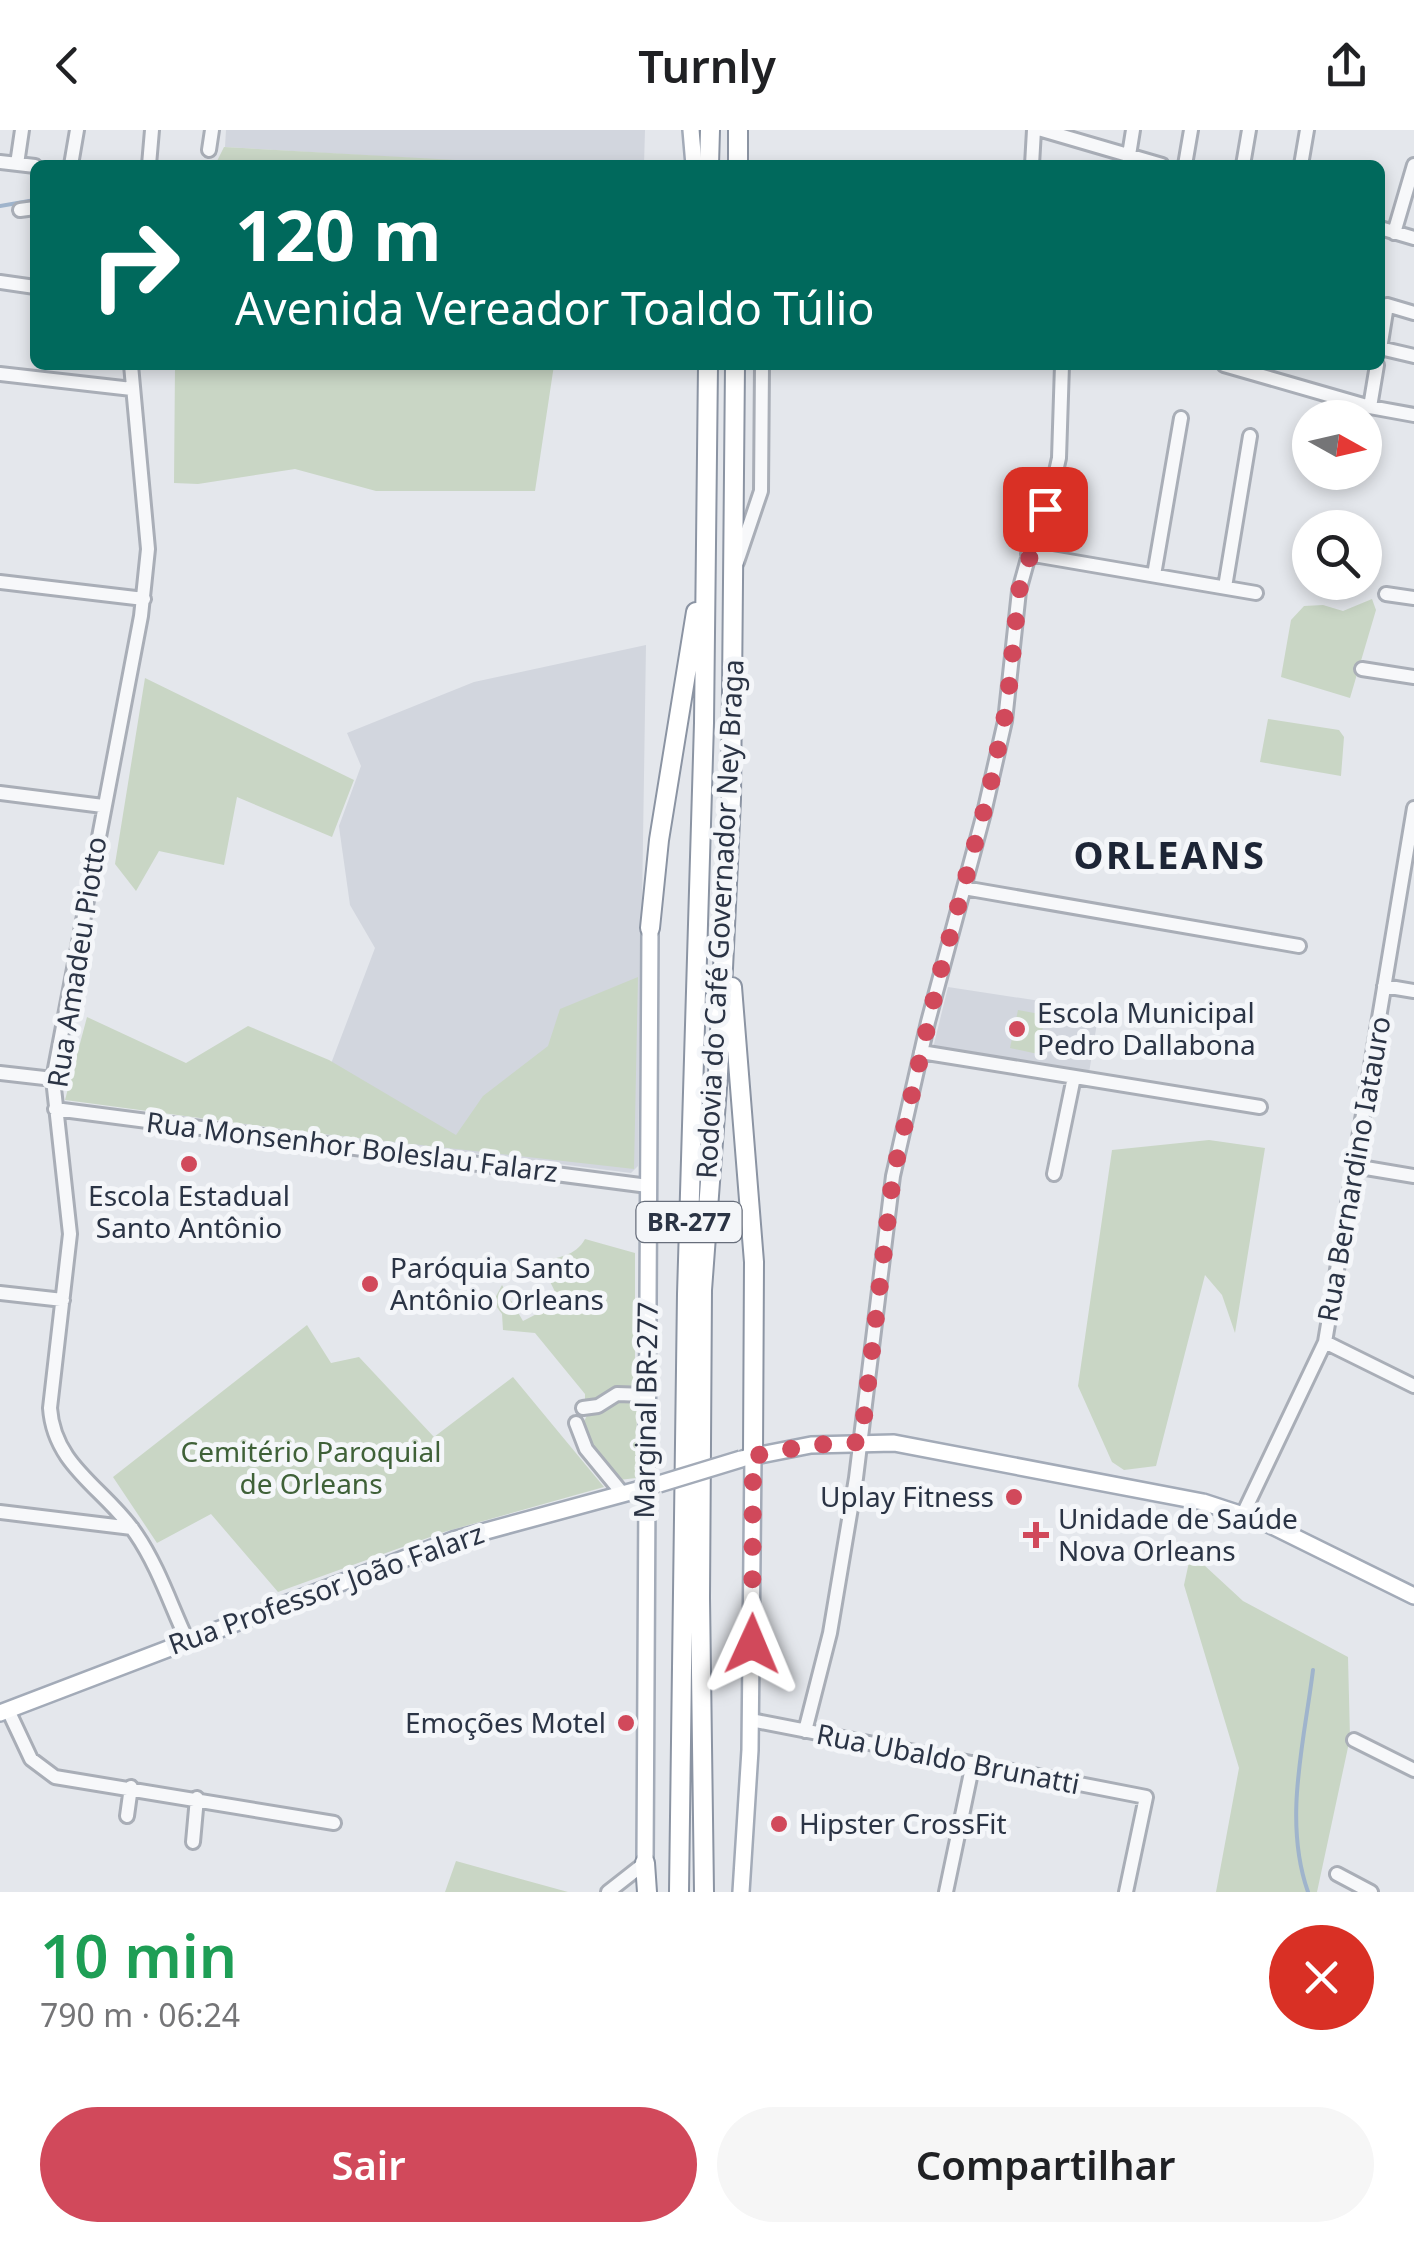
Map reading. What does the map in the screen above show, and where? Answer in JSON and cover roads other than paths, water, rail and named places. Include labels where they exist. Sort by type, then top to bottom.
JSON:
[{"type":"highway","points":[[710,130],[710,160]]},
{"type":"highway","points":[[738,130],[738,160]]},
{"type":"highway","name":"Rodovia do Café Governador Ney Braga","points":[[679,1892],[687,1294],[707,552],[708,370]]},
{"type":"highway","name":"Rodovia do Café Governador Ney Braga","points":[[704,1892],[700,1617],[702,1290],[726,910],[735,370]]},
{"type":"highway","points":[[650,928],[659,840],[707,552]]},
{"type":"highway","points":[[726,910],[754,1262],[747,1457]]},
{"type":"highway","points":[[645,1863],[645,1892]]},
{"type":"main road","points":[[691,130],[694,160]]},
{"type":"main road","name":"Marginal BR-277","points":[[645,1863],[652,1486],[646,1395],[650,928]]},
{"type":"main road","name":"Rua Professor João Falarz","points":[[4,1711],[472,1534],[747,1457],[811,1445],[861,1442],[934,1448],[1203,1502],[1243,1514],[1410,1594]]},
{"type":"main road","points":[[741,1892],[751,1720],[747,1457]]},
{"type":"street","points":[[17,164],[22,130]]},
{"type":"street","points":[[72,160],[76,130]]},
{"type":"street","points":[[149,160],[152,130]]},
{"type":"street","points":[[209,150],[212,130]]},
{"type":"street","points":[[1033,160],[1038,130],[1144,160]]},
{"type":"street","points":[[1129,156],[1133,130]]},
{"type":"street","points":[[1186,160],[1191,130]]},
{"type":"street","points":[[1244,160],[1249,130]]},
{"type":"street","points":[[1302,160],[1307,130]]},
{"type":"street","points":[[0,162],[30,165]]},
{"type":"street","points":[[1414,165],[1387,230],[1414,238]]},
{"type":"street","points":[[20,210],[30,209]]},
{"type":"street","points":[[0,282],[30,285]]},
{"type":"street","points":[[1385,321],[1388,305],[1414,313]]},
{"type":"street","points":[[1385,349],[1414,356]]},
{"type":"street","name":"Rua Amadeu Piotto","points":[[131,370],[148,549],[144,599],[53,1080],[70,1234],[50,1408],[56,1439],[71,1464],[132,1528],[187,1640]]},
{"type":"street","points":[[733,574],[761,491],[762,370]]},
{"type":"street","points":[[805,1731],[830,1633],[861,1442],[891,1186],[1005,721],[1019,591],[1059,458],[1062,370]]},
{"type":"street","points":[[1371,400],[1376,370]]},
{"type":"street","points":[[1267,371],[1350,400]]},
{"type":"street","points":[[0,374],[132,390]]},
{"type":"street","points":[[1382,409],[1414,416]]},
{"type":"street","points":[[1154,576],[1181,418]]},
{"type":"street","points":[[1224,587],[1250,436]]},
{"type":"street","points":[[1028,554],[1256,593]]},
{"type":"street","points":[[0,582],[144,599]]},
{"type":"street","points":[[1386,594],[1414,598]]},
{"type":"street","points":[[1362,669],[1414,677]]},
{"type":"street","points":[[0,793],[103,806]]},
{"type":"street","name":"Rua Bernardino Iatauro","points":[[1243,1514],[1324,1342],[1414,808]]},
{"type":"street","points":[[964,888],[1299,946]]},
{"type":"street","points":[[1384,986],[1414,991]]},
{"type":"street","points":[[921,1052],[1260,1107]]},
{"type":"street","points":[[0,1073],[53,1080]]},
{"type":"street","points":[[1054,1174],[1074,1077]]},
{"type":"street","name":"Rua Monsenhor Boleslau Falarz","points":[[55,1109],[648,1186]]},
{"type":"street","points":[[1354,1166],[1414,1176]]},
{"type":"street","points":[[0,1292],[62,1300]]},
{"type":"street","points":[[1324,1342],[1414,1386]]},
{"type":"street","points":[[583,1408],[598,1406],[617,1394],[646,1395]]},
{"type":"street","points":[[576,1423],[586,1449],[622,1494]]},
{"type":"street","points":[[0,1512],[132,1528]]},
{"type":"street","points":[[1410,1594],[1414,1576]]},
{"type":"street","points":[[4,1711],[31,1759],[54,1777],[198,1798],[334,1824]]},
{"type":"street","name":"Rua Ubaldo Brunatti","points":[[751,1720],[1146,1798],[1126,1892]]},
{"type":"street","points":[[1354,1740],[1414,1770]]},
{"type":"street","points":[[946,1892],[973,1764]]},
{"type":"street","points":[[127,1816],[130,1787]]},
{"type":"street","points":[[193,1842],[198,1798]]},
{"type":"street","points":[[608,1892],[645,1863]]},
{"type":"street","points":[[1337,1874],[1372,1892]]},
{"type":"waterway","points":[[0,206],[30,201]]},
{"type":"waterway","points":[[1308,1892],[1297,1838],[1296,1810],[1313,1670]]},
{"type":"place","name":"Escola Municipal Pedro Dallabona","points":[[1017,1029]]},
{"type":"place","name":"Escola Estadual Santo Antônio","points":[[189,1164]]},
{"type":"place","name":"Paróquia Santo Antônio Orleans","points":[[370,1284]]},
{"type":"place","name":"Uplay Fitness","points":[[1014,1497]]},
{"type":"place","name":"Unidade de Saúde Nova Orleans","points":[[1036,1535]]},
{"type":"place","name":"Emoções Motel","points":[[626,1723]]},
{"type":"place","name":"Hipster CrossFit","points":[[779,1824]]},
{"type":"district","name":"ORLEANS","points":[[1170,856]]},
{"type":"park label","name":"Cemitério Paroquial de Orleans","points":[[311,1468]]}]
